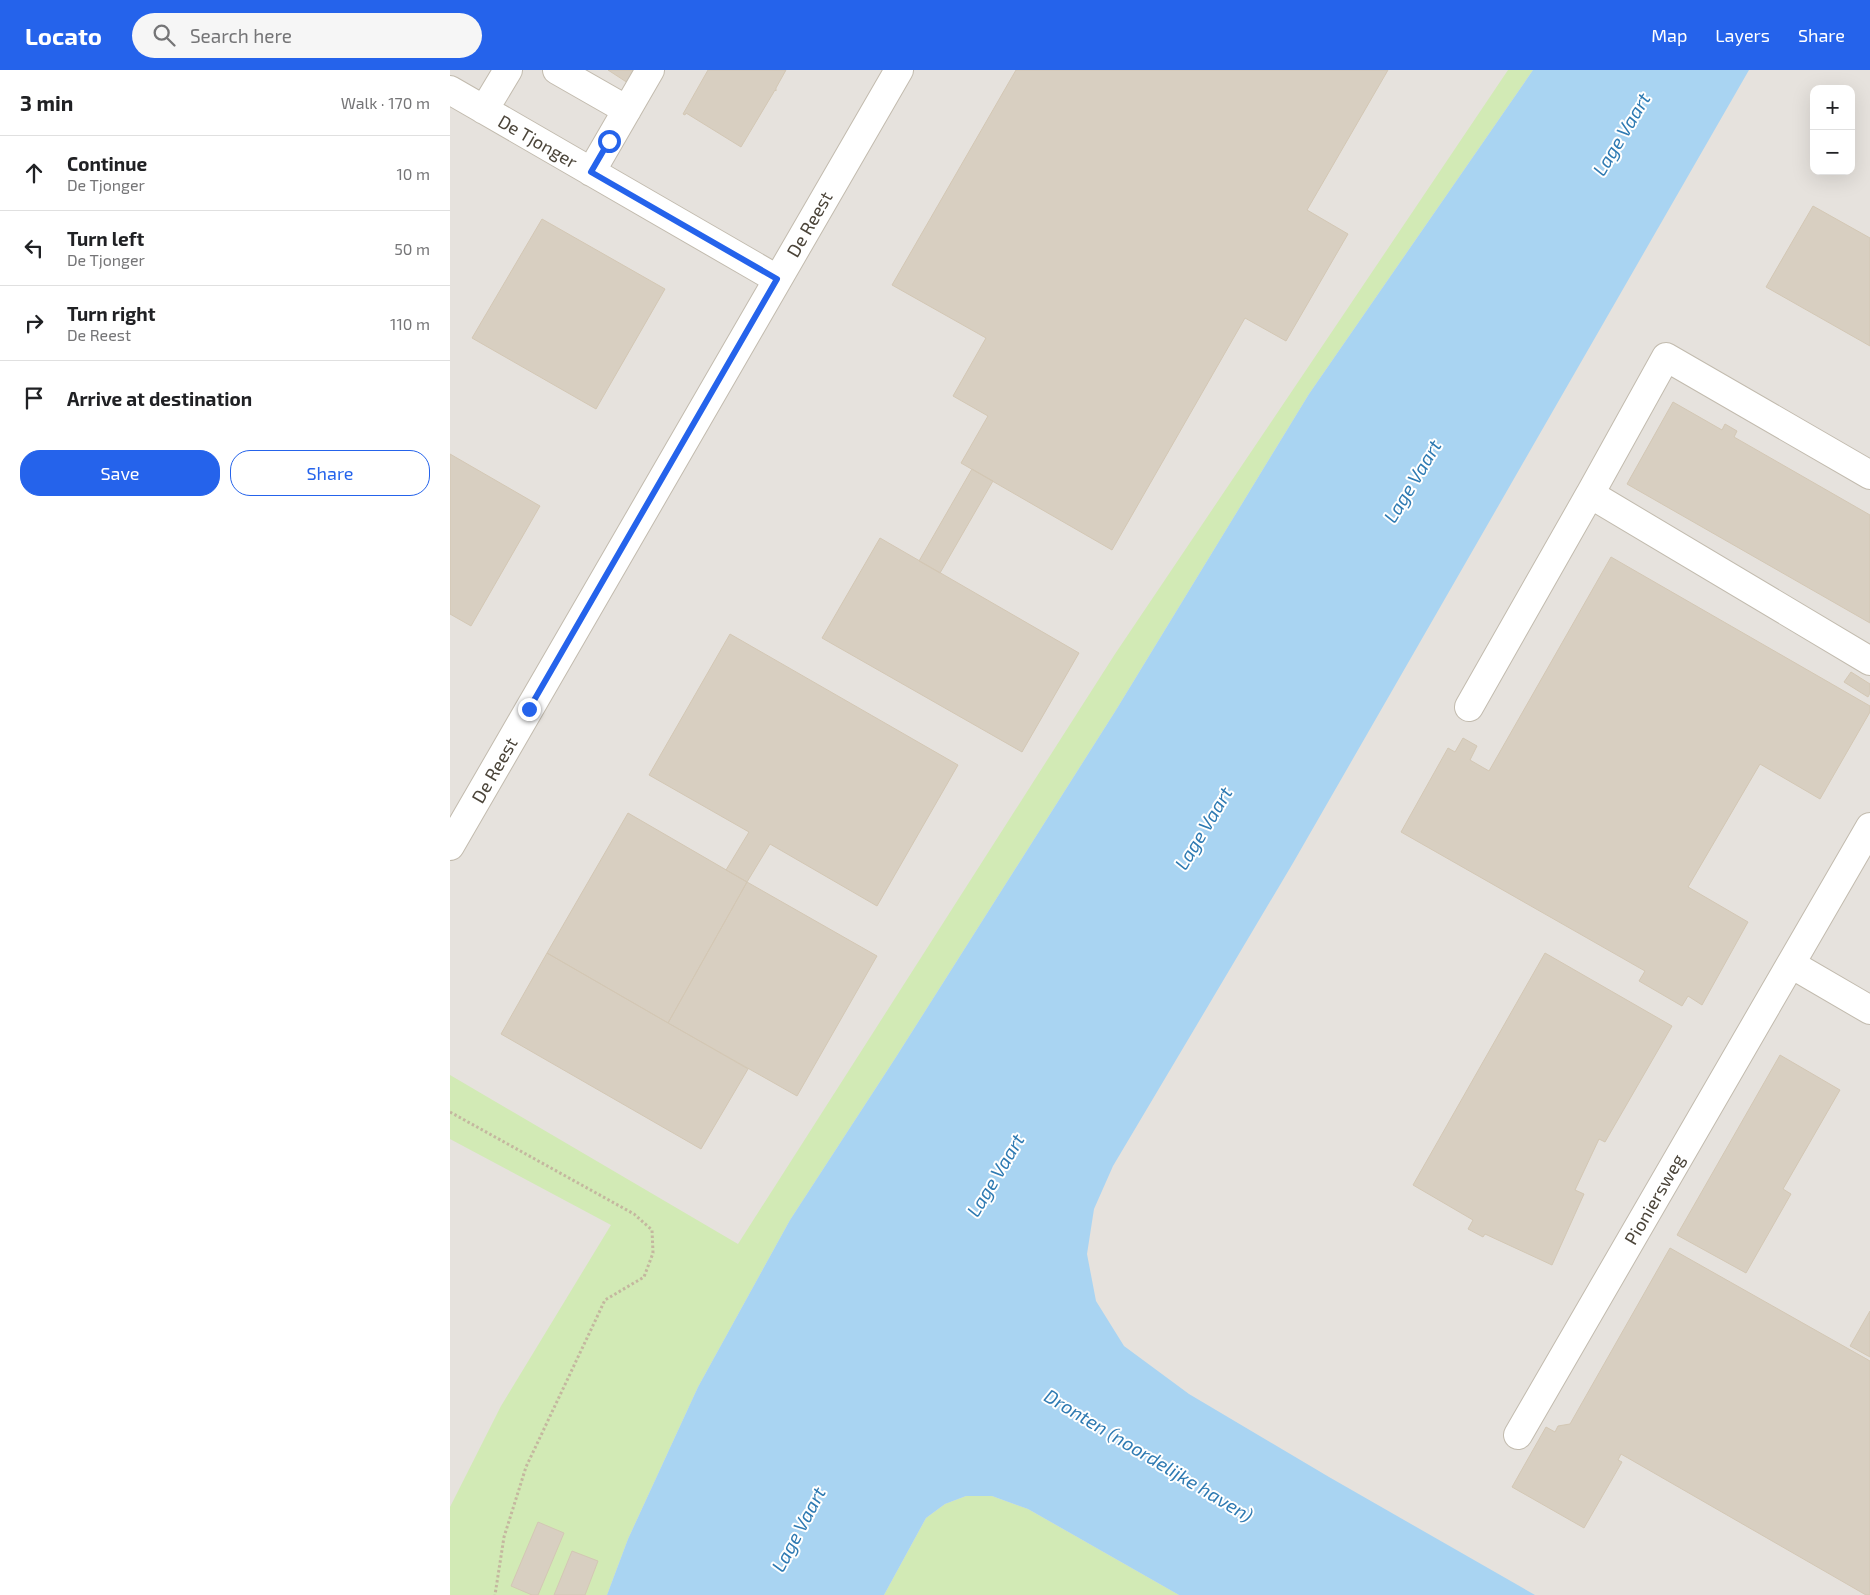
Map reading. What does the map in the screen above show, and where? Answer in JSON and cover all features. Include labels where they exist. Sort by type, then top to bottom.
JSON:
[{"type":"street","name":"De Tjonger","points":[[484,110],[508,70]]},
{"type":"street","points":[[557,70],[627,110]]},
{"type":"street","name":"De Tjonger","points":[[591,172],[650,70]]},
{"type":"street","name":"De Reest","points":[[450,846],[899,70]]},
{"type":"street","name":"De Tjonger","points":[[450,90],[777,279]]},
{"type":"street","points":[[1469,707],[1666,357],[1870,475]]},
{"type":"street","points":[[1590,494],[1870,661]]},
{"type":"street","name":"Pioniersweg","points":[[1518,1434],[1870,827]]},
{"type":"street","points":[[1791,964],[1870,1010]]},
{"type":"path","points":[[450,1112],[634,1214],[652,1230],[653,1253],[644,1277],[605,1300],[526,1467],[504,1537],[495,1595]]},
{"type":"shaded area","points":[[450,70],[1870,70],[1870,1595],[450,1595]]},
{"type":"green space","points":[[1508,70],[1533,70],[1309,394],[1116,710],[896,1057],[790,1220],[698,1387],[628,1539],[607,1595],[450,1595],[450,1507],[501,1406],[611,1225],[450,1139],[450,1075],[738,1244],[1115,654]]},
{"type":"green space","points":[[966,1496],[992,1496],[1028,1509],[1179,1595],[884,1595],[926,1518],[945,1504]]},
{"type":"water","points":[[1533,70],[1749,70],[1293,863],[1113,1166],[1094,1209],[1087,1254],[1096,1301],[1124,1346],[1189,1394],[1535,1595],[1179,1595],[1028,1509],[992,1496],[966,1496],[945,1504],[926,1518],[884,1595],[607,1595],[628,1539],[698,1387],[790,1220],[896,1057],[1116,710],[1309,394]]},
{"type":"building","points":[[608,70],[636,70],[628,83]]},
{"type":"building","points":[[708,70],[786,70],[776,91],[741,147],[686,113],[685,115],[683,114]]},
{"type":"building","points":[[1016,70],[1388,70],[1307,210],[1348,234],[1286,341],[1245,318],[1112,550],[961,463],[988,416],[953,396],[986,338],[892,285]]},
{"type":"building","points":[[1813,206],[1870,238],[1870,346],[1766,287]]},
{"type":"building","points":[[542,219],[665,289],[596,409],[472,338]]},
{"type":"building","points":[[1673,402],[1722,430],[1725,424],[1737,431],[1734,437],[1870,515],[1870,623],[1627,484]]},
{"type":"building","points":[[450,454],[540,506],[471,626],[450,614]]},
{"type":"building","points":[[972,469],[993,481],[940,573],[919,561]]},
{"type":"building","points":[[880,538],[1079,653],[1022,752],[822,638]]},
{"type":"building","points":[[1611,557],[1870,706],[1870,712],[1820,799],[1760,764],[1688,887],[1748,922],[1702,1005],[1688,996],[1682,1006],[1639,981],[1645,971],[1401,832],[1448,748],[1455,752],[1463,738],[1477,746],[1470,760],[1489,771]]},
{"type":"building","points":[[730,634],[958,765],[877,906],[770,844],[747,882],[726,870],[749,832],[649,775]]},
{"type":"building","points":[[1851,672],[1870,684],[1868,697],[1844,682]]},
{"type":"building","points":[[628,813],[747,882],[668,1023],[547,953]]},
{"type":"building","points":[[747,882],[877,956],[797,1096],[668,1023]]},
{"type":"building","points":[[547,953],[748,1069],[701,1149],[501,1034]]},
{"type":"building","points":[[1545,953],[1672,1026],[1605,1142],[1599,1139],[1575,1190],[1584,1194],[1552,1265],[1485,1234],[1483,1237],[1468,1229],[1473,1220],[1413,1185]]},
{"type":"building","points":[[1780,1055],[1840,1090],[1783,1189],[1791,1194],[1746,1273],[1677,1235]]},
{"type":"building","points":[[1670,1248],[1870,1361],[1870,1595],[1866,1595],[1621,1454],[1618,1460],[1622,1462],[1584,1528],[1512,1487],[1546,1427],[1555,1432],[1558,1426],[1570,1424]]},
{"type":"building","points":[[1870,1311],[1870,1357],[1850,1346]]},
{"type":"building","points":[[538,1522],[564,1533],[538,1595],[532,1595],[511,1586]]},
{"type":"building","points":[[572,1551],[598,1561],[585,1595],[554,1595]]},
{"type":"route","points":[[529,709],[777,279],[591,172],[609,141]]},
{"type":"water label","name":"Lage Vaart","points":[[1621,134]]},
{"type":"water label","name":"Lage Vaart","points":[[1412,481]]},
{"type":"water label","name":"Lage Vaart","points":[[1203,828]]},
{"type":"water label","name":"Lage Vaart","points":[[995,1175]]},
{"type":"water label","name":"Dronten (noordelijke haven)","points":[[1149,1455]]},
{"type":"water label","name":"Lage Vaart","points":[[798,1529]]}]
